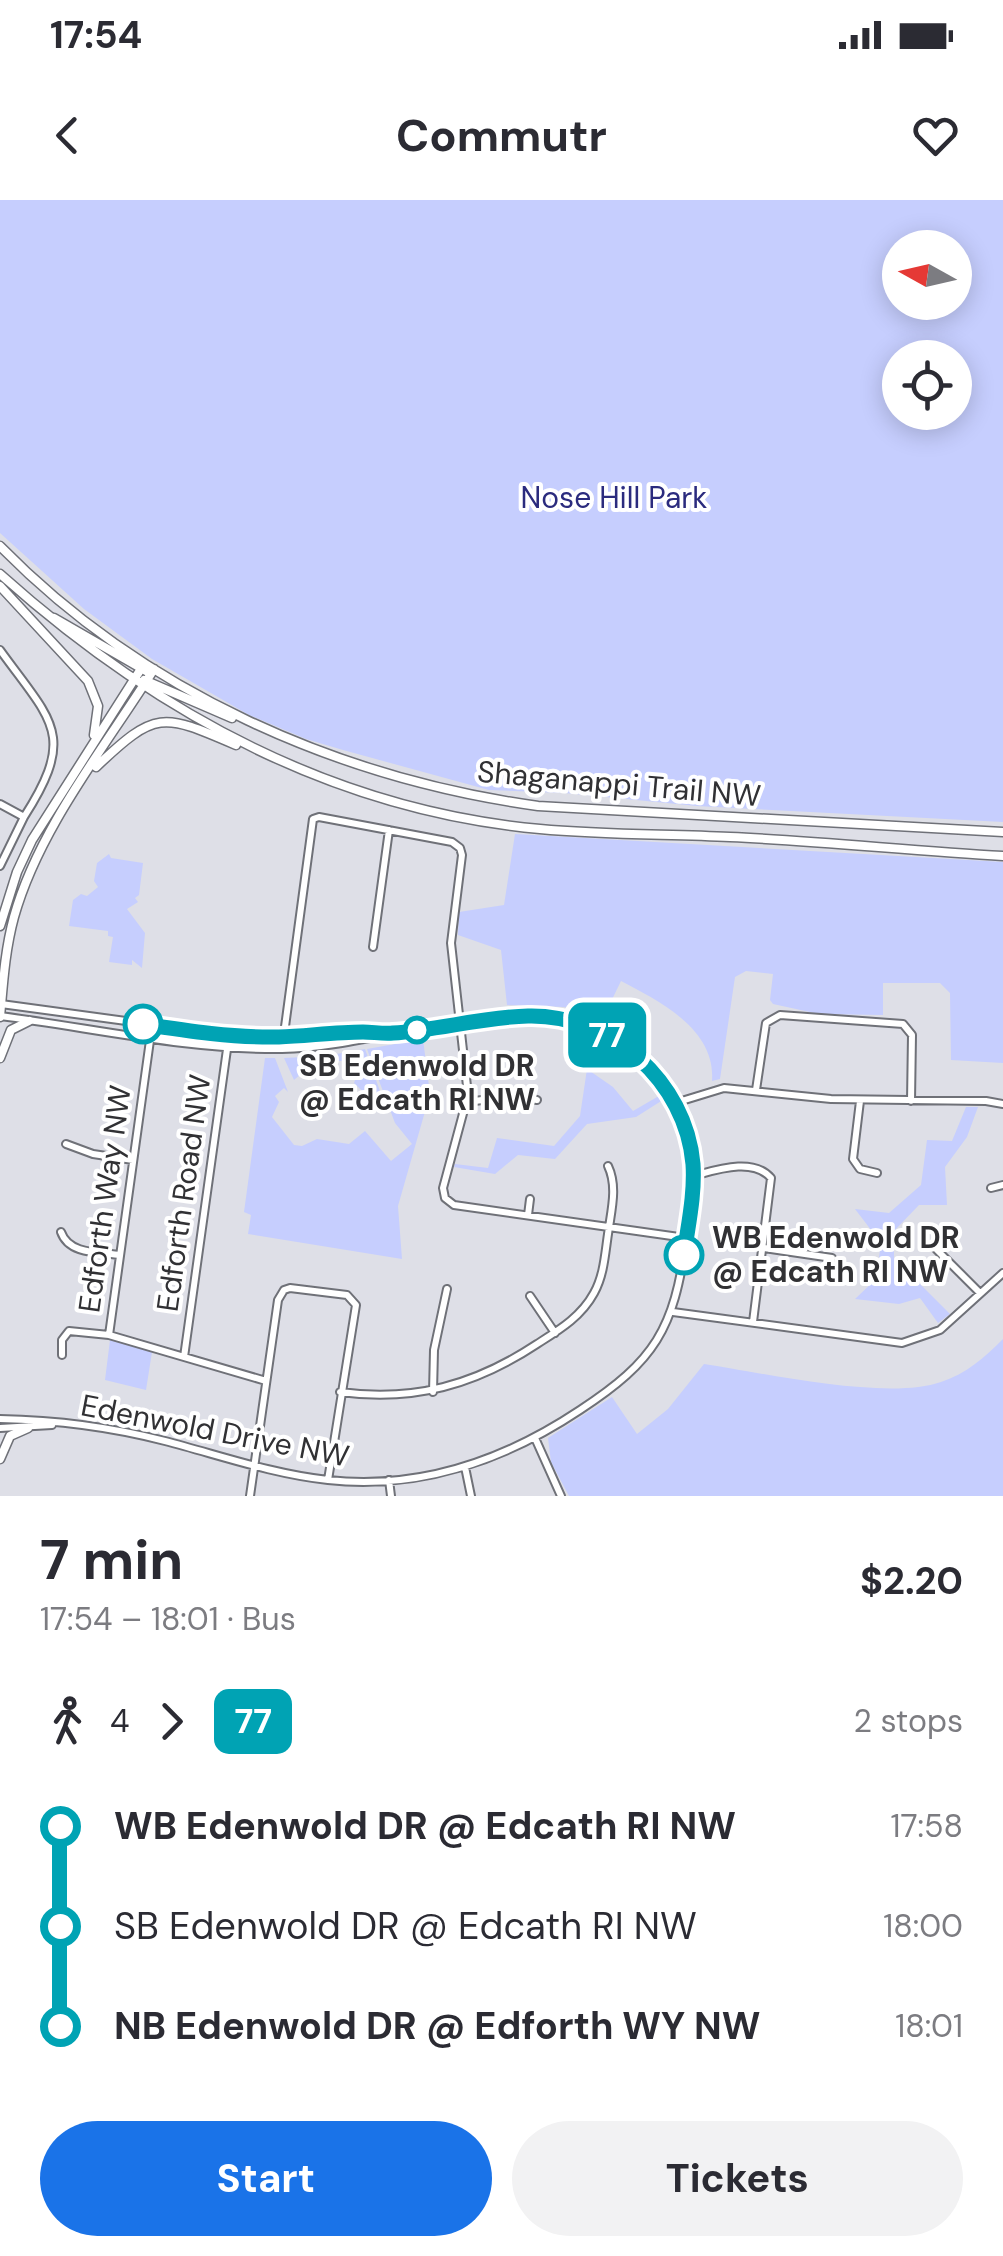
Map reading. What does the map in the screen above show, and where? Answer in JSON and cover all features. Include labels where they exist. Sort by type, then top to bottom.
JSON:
[{"type":"main road","name":"Shaganappi Trail NW","points":[[0,546],[142,665],[242,719],[401,779],[484,798],[586,809],[1003,832]]},
{"type":"main road","name":"Shaganappi Trail NW","points":[[0,574],[40,610],[132,680],[145,684],[184,713],[260,752],[340,784],[406,804],[538,829],[730,837],[1003,856]]},
{"type":"main road","points":[[0,586],[88,680],[98,717],[84,758]]},
{"type":"main road","points":[[0,926],[8,895],[32,840],[142,665],[40,610]]},
{"type":"main road","points":[[0,1016],[8,945],[28,877],[56,821],[154,670]]},
{"type":"main road","points":[[145,684],[242,719]]},
{"type":"main road","points":[[86,777],[133,733],[160,721],[190,725],[260,752]]},
{"type":"main road","points":[[0,1058],[11,1030],[30,1020]]},
{"type":"main road","points":[[0,1459],[10,1436],[28,1428]]},
{"type":"street","points":[[0,650],[45,714],[54,738],[48,778],[0,866]]},
{"type":"street","points":[[0,804],[24,818]]},
{"type":"street","points":[[282,1049],[314,819],[452,842],[461,851],[452,942],[468,1102],[444,1198],[454,1205],[686,1238]]},
{"type":"street","points":[[373,946],[390,830]]},
{"type":"street","name":"Edenwold Drive NW","points":[[1,1004],[229,1035],[392,1033]]},
{"type":"street","points":[[756,1090],[766,1023],[772,1016],[780,1015],[903,1024],[912,1036],[912,1101]]},
{"type":"street","name":"Edenwold Drive NW","points":[[0,1016],[227,1048],[342,1044],[460,1023],[537,1016],[587,1027],[637,1056],[675,1103],[688,1139],[693,1176],[672,1312],[656,1343],[626,1377],[535,1438],[465,1467],[389,1480],[328,1480],[254,1466],[126,1432],[39,1419],[0,1419]]},
{"type":"street","name":"Edforth Way NW","points":[[152,1026],[109,1335],[266,1381]]},
{"type":"street","name":"Edforth Road NW","points":[[184,1356],[229,1035]]},
{"type":"street","points":[[675,1103],[724,1088],[860,1101],[1003,1104]]},
{"type":"street","points":[[468,1102],[512,1096],[537,1100]]},
{"type":"street","points":[[860,1101],[852,1158],[860,1169],[877,1174]]},
{"type":"street","points":[[66,1144],[93,1154],[133,1160]]},
{"type":"street","points":[[340,1392],[396,1396],[433,1392],[490,1373],[577,1317],[595,1292],[602,1272],[614,1190],[608,1166]]},
{"type":"street","points":[[693,1176],[740,1167],[767,1172],[773,1184],[754,1323]]},
{"type":"street","points":[[991,1188],[1003,1185]]},
{"type":"street","points":[[528,1215],[530,1199]]},
{"type":"street","points":[[62,1232],[74,1248],[120,1254]]},
{"type":"street","points":[[764,1248],[832,1258]]},
{"type":"street","points":[[936,1249],[980,1293]]},
{"type":"street","points":[[672,1312],[902,1342],[940,1330],[1003,1273]]},
{"type":"street","points":[[250,1496],[281,1292],[290,1288],[350,1297],[356,1304],[328,1480]]},
{"type":"street","points":[[433,1392],[434,1350],[447,1289]]},
{"type":"street","points":[[530,1296],[554,1333]]},
{"type":"street","points":[[62,1354],[62,1340],[69,1331],[109,1335]]},
{"type":"street","name":"Edenwold Drive NW","points":[[0,1428],[58,1424]]},
{"type":"street","points":[[535,1438],[561,1496]]},
{"type":"street","points":[[465,1467],[471,1496]]},
{"type":"street","points":[[389,1480],[391,1496]]},
{"type":"green space","name":"Nose Hill Park","points":[[0,200],[1003,200],[1003,822],[697,806],[489,790],[306,739],[249,715],[152,659],[84,609],[0,533]]},
{"type":"green space","points":[[515,834],[1003,862],[1003,1063],[951,1060],[950,993],[940,983],[883,983],[883,1015],[819,1014],[773,1004],[773,974],[746,971],[735,977],[720,1079],[712,1081],[711,1063],[695,1032],[668,1008],[621,981],[603,1018],[564,1007],[507,1005],[501,950],[458,935],[459,912],[504,905]]},
{"type":"green space","points":[[109,854],[111,858],[143,863],[139,895],[135,898],[138,902],[127,909],[145,933],[142,968],[132,960],[132,965],[109,962],[113,937],[108,936],[108,931],[69,926],[73,900],[98,887],[94,881],[97,863]]},
{"type":"green space","points":[[423,1039],[430,1094],[398,1206],[402,1259],[248,1234],[251,1215],[244,1212],[265,1058],[275,1058],[288,1092],[284,1088],[275,1096],[279,1102],[272,1117],[294,1145],[317,1139],[349,1144],[365,1131],[391,1161],[412,1144],[395,1123],[367,1049]]},
{"type":"green space","points":[[365,1049],[386,1108],[383,1111],[354,1083],[359,1069],[352,1061],[327,1061],[326,1068],[319,1071],[313,1064],[294,1080],[284,1058],[325,1056]]},
{"type":"green space","points":[[587,1069],[613,1087],[633,1111],[664,1093],[666,1098],[636,1117],[587,1124],[555,1159],[518,1155],[495,1174],[454,1167],[455,1164],[488,1168],[497,1138],[554,1146],[580,1116]]},
{"type":"green space","points":[[966,1107],[978,1107],[967,1137],[945,1167],[947,1205],[919,1205],[894,1231],[894,1258],[950,1314],[938,1323],[920,1298],[899,1304],[855,1299],[876,1279],[881,1243],[855,1209],[889,1213],[921,1185],[927,1140],[952,1141]]},
{"type":"green space","points":[[1003,1339],[1003,1496],[569,1496],[551,1462],[548,1438],[612,1397],[637,1434],[668,1409],[704,1364],[825,1384],[918,1387],[959,1374]]},
{"type":"green space","points":[[110,1340],[152,1352],[146,1390],[105,1380]]},
{"type":"bus line","name":"77","points":[[143,1024],[192,1032],[282,1037],[392,1033],[526,1016],[570,1021],[598,1031],[648,1066],[670,1095],[685,1127],[693,1184],[684,1255]]},
{"type":"place","name":"SB Edenwold DR @ Edcath RI NW","points":[[417,1030]]},
{"type":"place","name":"WB Edenwold DR @ Edcath RI NW","points":[[684,1255]]}]
